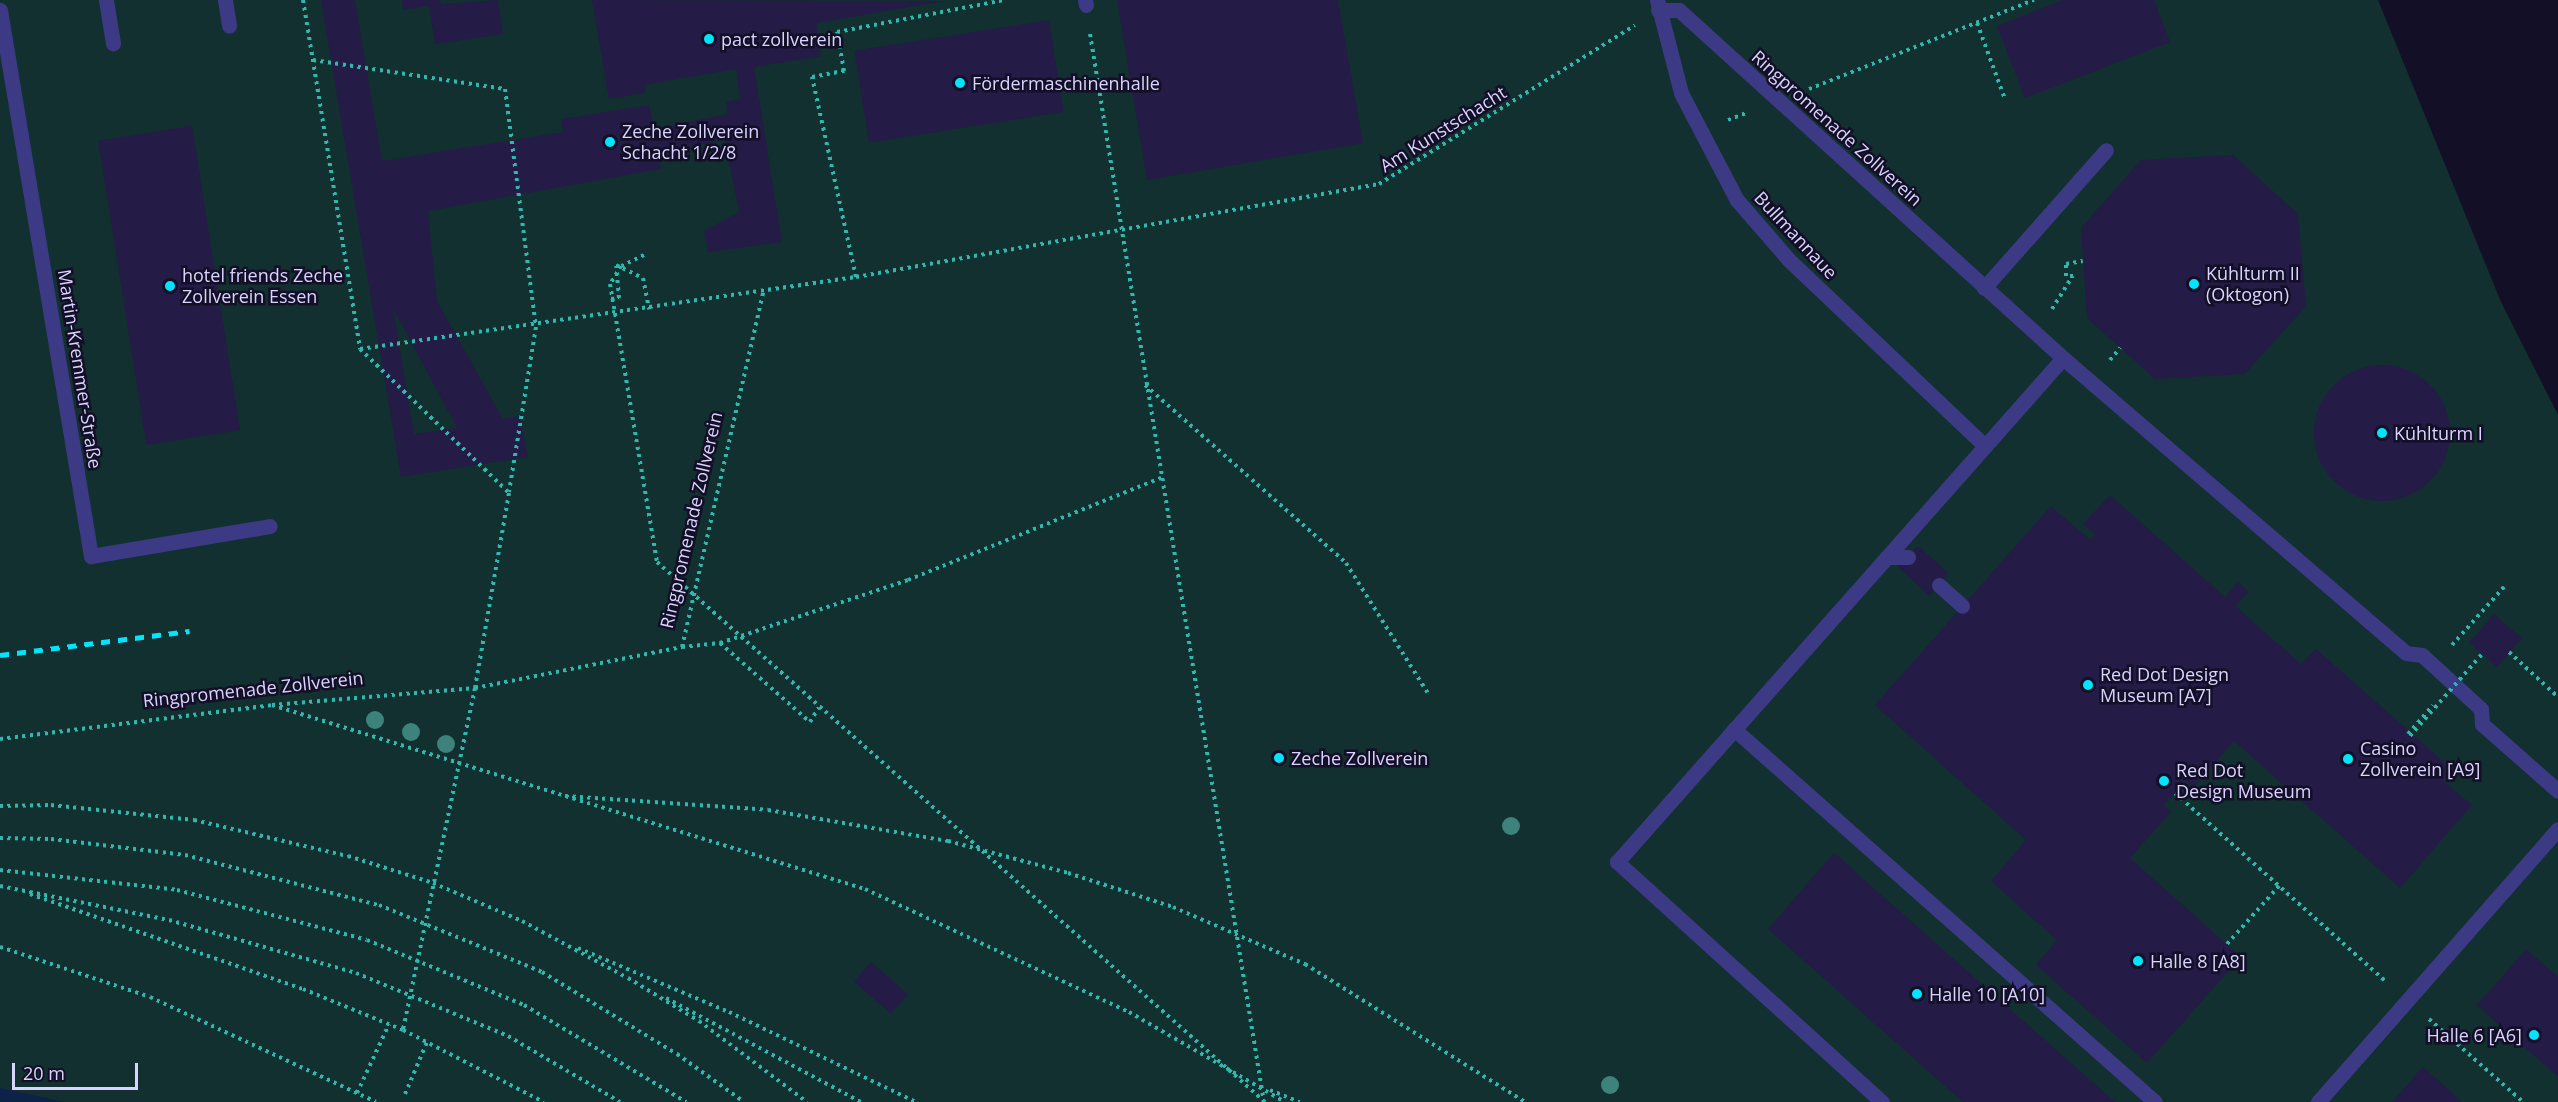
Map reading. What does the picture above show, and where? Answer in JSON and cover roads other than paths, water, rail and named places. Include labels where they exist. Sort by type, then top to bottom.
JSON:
[{"type":"lane","points":[[106,0],[113,43]]},
{"type":"lane","points":[[225,0],[229,26]]},
{"type":"lane","name":"Ringpromenade Zollverein","points":[[1657,5],[1679,10],[2063,358],[2406,653],[2422,655],[2481,709],[2482,724],[2558,791]]},
{"type":"lane","name":"Bullmannaue","points":[[1657,5],[1673,69],[1699,131],[1724,181],[1772,243],[1984,445]]},
{"type":"lane","name":"Martin-Kremmer-Straße","points":[[0,10],[91,556],[270,526]]},
{"type":"lane","points":[[1984,288],[2106,150]]},
{"type":"lane","points":[[1882,1102],[1617,862],[2063,358]]},
{"type":"lane","points":[[1888,557],[1908,557]]},
{"type":"lane","points":[[1939,585],[1962,606]]},
{"type":"lane","points":[[1734,729],[2155,1102]]},
{"type":"lane","points":[[2318,1102],[2558,829]]},
{"type":"water","points":[[0,1088],[65,1102],[0,1102]]},
{"type":"railway","points":[[0,655],[189,631]]},
{"type":"place","name":"pact zollverein","points":[[709,39]]},
{"type":"place","name":"Fördermaschinenhalle","points":[[960,83]]},
{"type":"place","name":"Zeche Zollverein Schacht 1/2/8","points":[[610,142]]},
{"type":"place","name":"Kühlturm II (Oktogon)","points":[[2194,284]]},
{"type":"place","name":"hotel friends Zeche Zollverein Essen","points":[[170,286]]},
{"type":"place","name":"Kühlturm I","points":[[2382,433]]},
{"type":"place","name":"Red Dot Design Museum [A7]","points":[[2088,685]]},
{"type":"place","name":"Zeche Zollverein","points":[[1279,758]]},
{"type":"place","name":"Casino Zollverein [A9]","points":[[2348,759]]},
{"type":"place","name":"Red Dot Design Museum","points":[[2164,781]]},
{"type":"place","name":"Halle 8 [A8]","points":[[2138,961]]},
{"type":"place","name":"Halle 10 [A10]","points":[[1917,994]]},
{"type":"place","name":"Halle 6 [A6]","points":[[2534,1035]]}]
